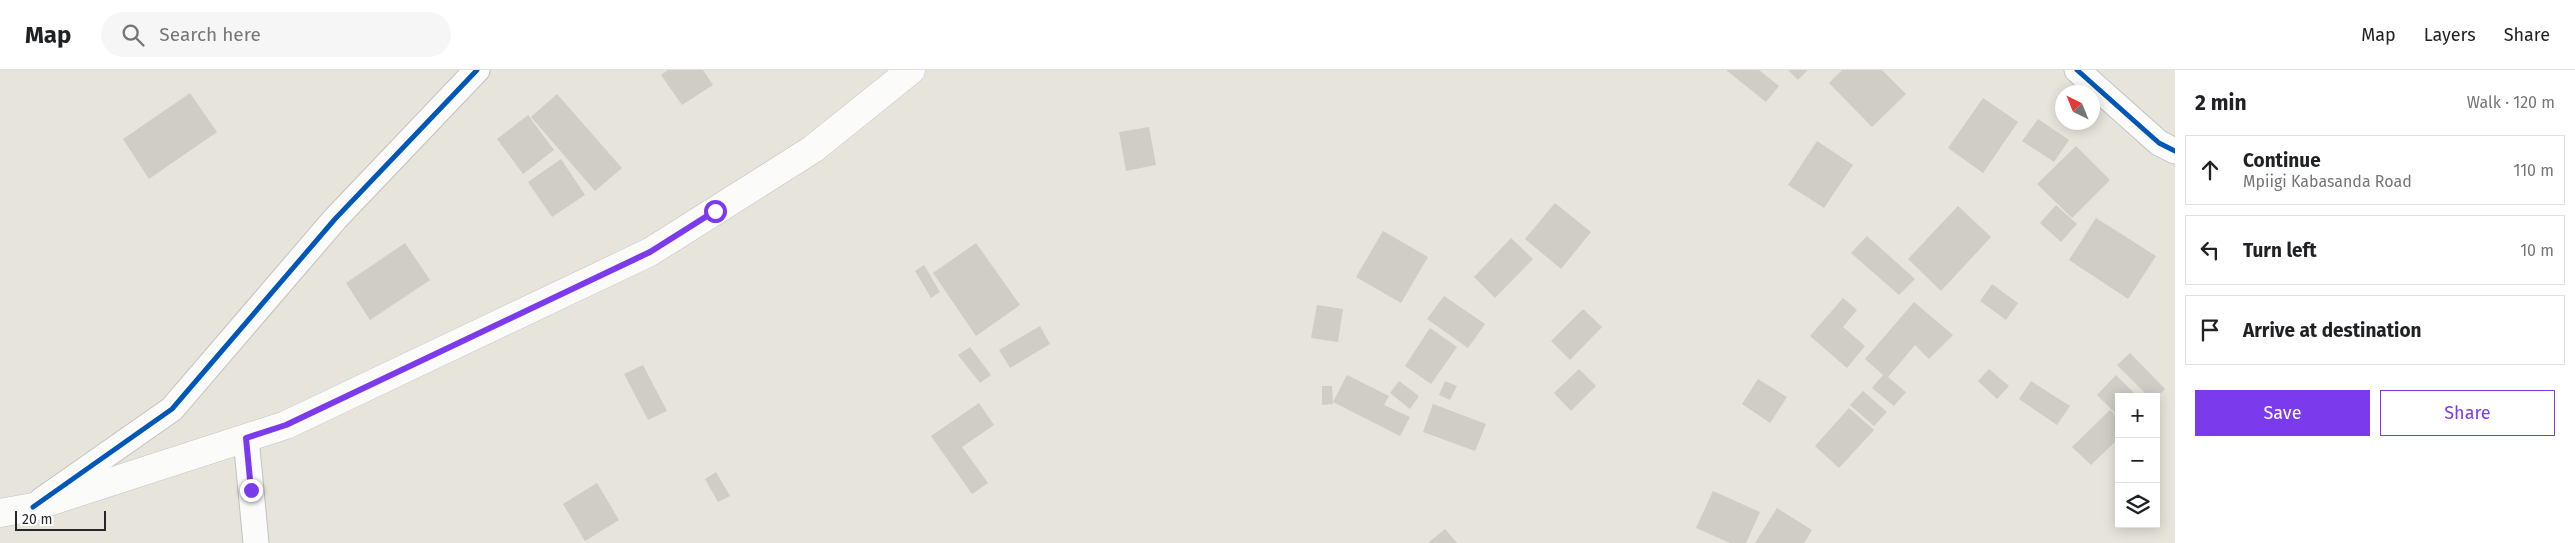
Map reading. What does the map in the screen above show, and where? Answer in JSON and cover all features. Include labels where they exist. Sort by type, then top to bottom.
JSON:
[{"type":"main road","points":[[0,513],[33,507],[286,425],[650,252],[813,149],[911,70]]},
{"type":"street","points":[[33,507],[172,409],[335,219],[477,70]]},
{"type":"street","points":[[2077,70],[2160,143],[2175,151]]},
{"type":"street","points":[[246,438],[256,543]]},
{"type":"building","points":[[668,70],[703,70],[713,85],[682,105],[661,75]]},
{"type":"building","points":[[1726,70],[1759,70],[1779,86],[1766,102]]},
{"type":"building","points":[[1788,70],[1808,70],[1798,80]]},
{"type":"building","points":[[1842,70],[1882,70],[1906,94],[1872,127],[1829,83]]},
{"type":"building","points":[[190,93],[217,132],[149,179],[123,139]]},
{"type":"building","points":[[557,94],[622,168],[595,191],[531,117]]},
{"type":"building","points":[[1983,98],[2018,122],[1983,173],[1948,148]]},
{"type":"building","points":[[528,115],[554,150],[523,174],[497,139]]},
{"type":"building","points":[[2038,119],[2069,140],[2054,162],[2022,141]]},
{"type":"building","points":[[1149,127],[1156,165],[1126,171],[1119,132]]},
{"type":"building","points":[[1817,141],[1853,165],[1824,208],[1788,185]]},
{"type":"building","points":[[2076,146],[2110,180],[2072,218],[2037,184]]},
{"type":"building","points":[[561,159],[585,195],[552,217],[528,182]]},
{"type":"building","points":[[1555,203],[1591,232],[1561,269],[1525,239]]},
{"type":"building","points":[[2056,205],[2077,224],[2061,242],[2040,223]]},
{"type":"building","points":[[1958,206],[1991,237],[1941,291],[1908,259]]},
{"type":"building","points":[[2096,218],[2156,256],[2128,299],[2069,260]]},
{"type":"building","points":[[1383,231],[1428,257],[1401,303],[1356,277]]},
{"type":"building","points":[[1867,236],[1915,279],[1899,295],[1851,253]]},
{"type":"building","points":[[1511,238],[1533,259],[1495,298],[1474,277]]},
{"type":"building","points":[[405,243],[430,280],[370,320],[346,283]]},
{"type":"building","points":[[976,243],[1020,305],[976,336],[933,273]]},
{"type":"building","points":[[924,265],[940,292],[931,298],[915,271]]},
{"type":"building","points":[[1992,284],[2018,303],[2006,320],[1980,301]]},
{"type":"building","points":[[1444,296],[1485,324],[1468,348],[1427,319]]},
{"type":"building","points":[[1843,298],[1857,310],[1843,327],[1865,346],[1847,368],[1810,336]]},
{"type":"building","points":[[1914,302],[1953,335],[1929,359],[1915,345],[1888,377],[1906,392],[1894,406],[1872,388],[1883,375],[1865,359]]},
{"type":"building","points":[[1317,305],[1343,309],[1338,342],[1311,338]]},
{"type":"building","points":[[1583,309],[1602,327],[1570,360],[1551,341]]},
{"type":"building","points":[[1040,326],[1050,344],[1010,368],[999,350]]},
{"type":"building","points":[[1430,328],[1457,347],[1431,384],[1405,366]]},
{"type":"building","points":[[970,347],[991,375],[980,383],[958,355]]},
{"type":"building","points":[[2130,353],[2165,389],[2160,394],[2145,393],[2117,365]]},
{"type":"building","points":[[643,365],[667,411],[648,420],[624,374]]},
{"type":"building","points":[[1579,369],[1596,386],[1571,411],[1554,393]]},
{"type":"building","points":[[1989,369],[2009,386],[1997,399],[1978,381]]},
{"type":"building","points":[[1347,375],[1389,396],[1384,405],[1410,417],[1400,436],[1333,402]]},
{"type":"building","points":[[2116,375],[2134,393],[2115,393],[2115,413],[2097,395]]},
{"type":"building","points":[[1758,379],[1787,397],[1770,423],[1742,404]]},
{"type":"building","points":[[1399,381],[1419,396],[1410,409],[1390,393]]},
{"type":"building","points":[[1445,381],[1457,386],[1450,400],[1439,395]]},
{"type":"building","points":[[2031,381],[2070,406],[2057,425],[2019,399]]},
{"type":"building","points":[[1322,386],[1332,386],[1333,404],[1322,405]]},
{"type":"building","points":[[1863,391],[1887,412],[1874,426],[1850,405]]},
{"type":"building","points":[[979,403],[994,425],[962,447],[988,483],[972,494],[931,436]]},
{"type":"building","points":[[1433,404],[1486,424],[1475,451],[1423,432]]},
{"type":"building","points":[[1849,408],[1874,430],[1839,468],[1815,446]]},
{"type":"building","points":[[2110,410],[2115,415],[2115,442],[2091,465],[2072,447]]},
{"type":"building","points":[[716,472],[730,496],[718,502],[705,479]]},
{"type":"building","points":[[597,483],[619,520],[585,541],[563,504]]},
{"type":"building","points":[[1713,491],[1760,512],[1746,543],[1730,543],[1696,528]]},
{"type":"building","points":[[1777,508],[1812,530],[1804,543],[1755,543]]},
{"type":"building","points":[[1445,529],[1457,543],[1428,543]]},
{"type":"cycle path","points":[[33,507],[172,409],[335,219],[477,70]]},
{"type":"cycle path","points":[[2077,70],[2159,143],[2175,151]]},
{"type":"route","points":[[251,490],[246,438],[286,425],[650,252],[715,211]]}]
